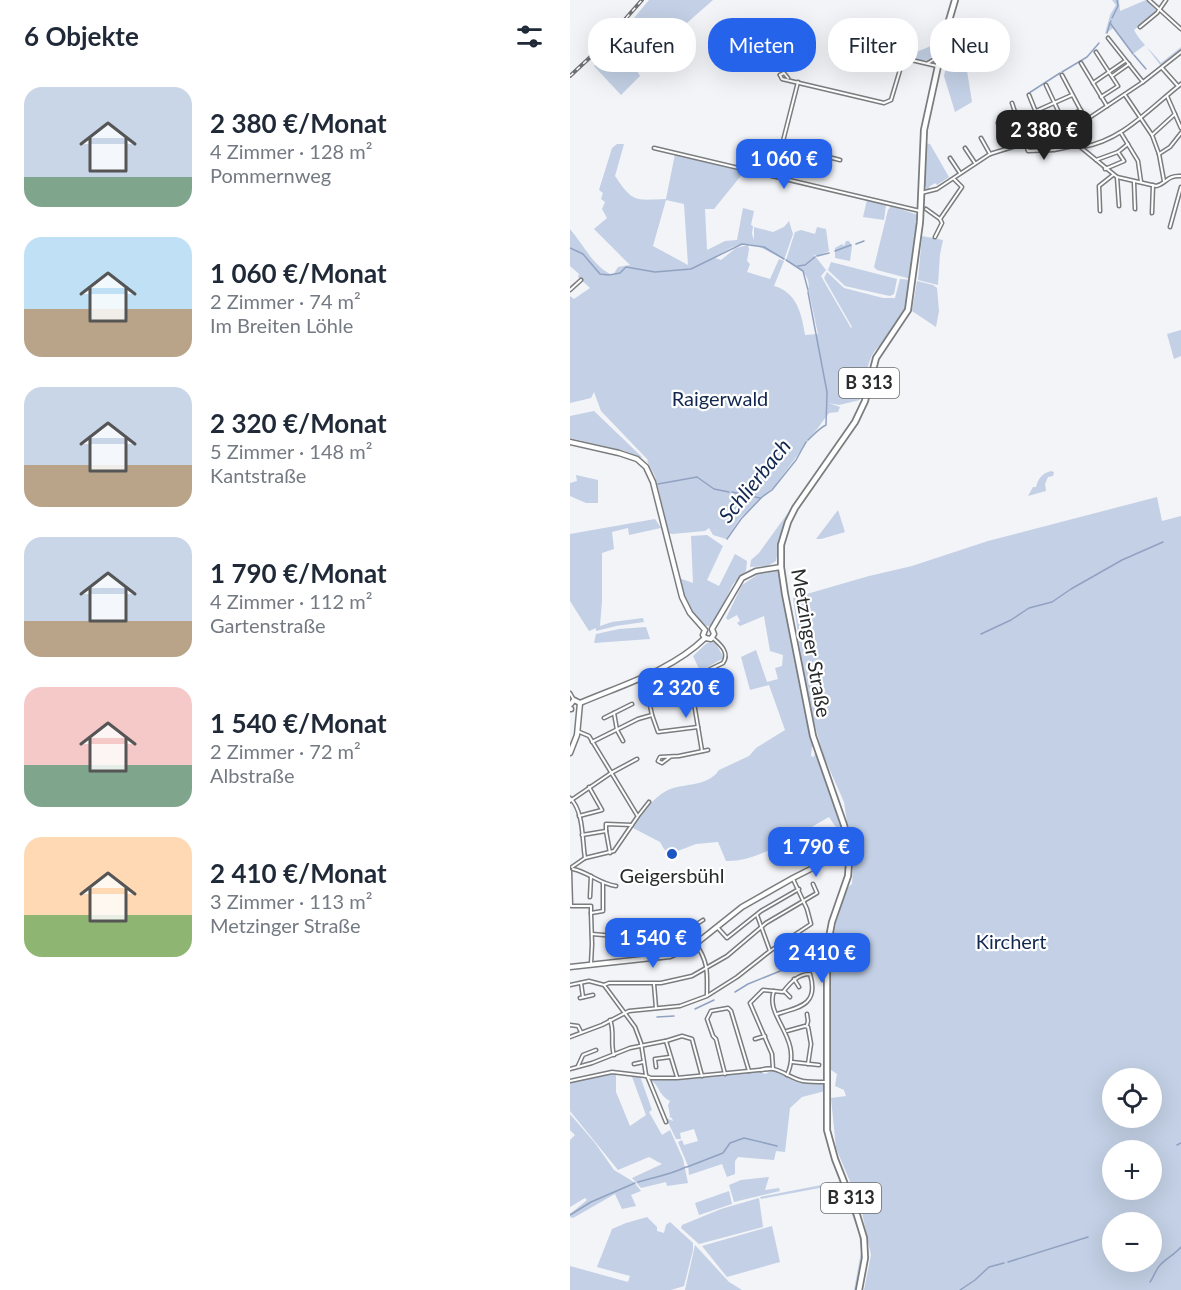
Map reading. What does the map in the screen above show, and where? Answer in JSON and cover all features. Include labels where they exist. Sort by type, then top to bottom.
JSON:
[{"type":"main road","name":"Metzinger Straße","points":[[950,18],[955,0]]},
{"type":"main road","name":"Metzinger Straße","points":[[827,1082],[827,948],[832,922],[848,876],[850,852],[848,836],[810,723],[781,567],[781,545],[791,515],[855,422],[865,401],[876,358],[908,310],[914,280],[921,212],[924,130],[937,72]]},
{"type":"main road","name":"B 313","points":[[827,1082],[829,1138],[864,1238],[865,1258],[859,1290]]},
{"type":"street","points":[[1149,0],[1180,26]]},
{"type":"street","points":[[1140,27],[1160,9],[1166,0]]},
{"type":"street","points":[[1108,38],[1143,82]]},
{"type":"street","points":[[1096,52],[1118,86],[1101,97]]},
{"type":"street","points":[[921,193],[930,192],[954,179],[990,154],[1046,137],[1084,121],[1125,95],[1181,52]]},
{"type":"street","points":[[788,78],[884,103],[891,100],[903,60],[930,64]]},
{"type":"street","points":[[1111,74],[1126,60]]},
{"type":"street","points":[[925,63],[930,62]]},
{"type":"street","points":[[1081,63],[1107,106]]},
{"type":"street","points":[[1093,83],[1129,64]]},
{"type":"street","points":[[1118,66],[1120,70]]},
{"type":"street","points":[[1082,147],[1109,141],[1179,85],[1162,67]]},
{"type":"street","points":[[1062,75],[1081,110],[1084,121],[1078,145]]},
{"type":"street","points":[[773,176],[798,82]]},
{"type":"street","points":[[1046,85],[1062,119],[1081,110]]},
{"type":"street","points":[[1029,95],[1046,137]]},
{"type":"street","points":[[1018,119],[1072,95]]},
{"type":"street","points":[[1125,95],[1152,135],[1159,154],[1164,181]]},
{"type":"street","points":[[1167,96],[1181,128]]},
{"type":"street","points":[[1012,103],[1027,150],[1033,152],[1078,145],[1113,175],[1134,182],[1160,185],[1170,177],[1181,176]]},
{"type":"street","points":[[1152,135],[1175,114]]},
{"type":"street","points":[[998,123],[1005,149]]},
{"type":"street","points":[[1121,133],[1138,161],[1141,182]]},
{"type":"street","points":[[1159,154],[1170,147],[1181,133]]},
{"type":"street","points":[[981,138],[990,154]]},
{"type":"street","points":[[1096,160],[1118,152],[1128,144]]},
{"type":"street","points":[[782,145],[840,160]]},
{"type":"street","points":[[654,148],[921,212]]},
{"type":"street","points":[[964,148],[975,163]]},
{"type":"street","points":[[1105,169],[1124,161],[1118,152]]},
{"type":"street","points":[[950,158],[960,174]]},
{"type":"street","points":[[1100,211],[1099,186],[1113,175]]},
{"type":"street","points":[[1117,177],[1119,206]]},
{"type":"street","points":[[940,219],[962,188],[954,179]]},
{"type":"street","points":[[1134,182],[1135,209]]},
{"type":"street","points":[[1152,213],[1153,185]]},
{"type":"street","points":[[1170,227],[1181,187]]},
{"type":"street","points":[[926,209],[942,223],[935,237]]},
{"type":"street","points":[[570,290],[581,280]]},
{"type":"street","points":[[570,442],[628,455],[646,467],[682,597],[690,613],[705,630]]},
{"type":"street","points":[[768,569],[775,565],[781,555]]},
{"type":"street","points":[[698,727],[658,732],[649,703],[650,698],[724,662],[726,652],[713,638],[712,629],[742,578],[756,571],[781,567]]},
{"type":"street","points":[[705,630],[712,629]]},
{"type":"street","points":[[705,630],[703,635],[705,638]]},
{"type":"street","points":[[572,708],[676,661],[705,638],[713,638]]},
{"type":"street","points":[[687,680],[692,691],[702,752]]},
{"type":"street","points":[[570,693],[580,704]]},
{"type":"street","points":[[572,708],[574,700]]},
{"type":"street","points":[[604,718],[632,704]]},
{"type":"street","points":[[570,753],[577,731],[578,716],[572,708]]},
{"type":"street","points":[[614,713],[622,741]]},
{"type":"street","points":[[592,742],[652,715]]},
{"type":"street","points":[[577,731],[587,734],[638,816]]},
{"type":"street","points":[[670,757],[708,750]]},
{"type":"street","points":[[585,858],[579,816],[571,799],[637,759]]},
{"type":"street","points":[[579,816],[602,811],[589,788]]},
{"type":"street","points":[[571,869],[585,858],[614,851],[650,802]]},
{"type":"street","points":[[610,853],[606,824],[632,825]]},
{"type":"street","points":[[582,835],[606,831]]},
{"type":"street","points":[[570,967],[674,955],[696,944],[742,907],[836,856],[850,852]]},
{"type":"street","points":[[571,869],[591,876],[603,884],[616,886]]},
{"type":"street","points":[[571,869],[570,907],[591,906],[591,964]]},
{"type":"street","points":[[590,897],[591,876]]},
{"type":"street","points":[[570,1037],[632,1010],[685,1004],[707,996],[812,924],[793,878]]},
{"type":"street","points":[[591,913],[603,911],[603,884]]},
{"type":"street","points":[[604,985],[611,983],[654,984],[687,978],[727,956],[761,926],[817,893],[813,884]]},
{"type":"street","points":[[717,927],[727,938],[756,914],[799,890]]},
{"type":"street","points":[[756,914],[770,951]]},
{"type":"street","points":[[674,955],[680,935],[703,920]]},
{"type":"street","points":[[592,934],[615,936],[655,934]]},
{"type":"street","points":[[696,944],[707,968],[707,996]]},
{"type":"street","points":[[777,1014],[801,1007],[810,1000],[812,986],[810,974],[794,979],[784,991]]},
{"type":"street","points":[[794,979],[800,987]]},
{"type":"street","points":[[570,985],[593,981],[604,985],[626,1013],[642,1045],[647,1077],[666,1122]]},
{"type":"street","points":[[581,983],[582,997],[593,995]]},
{"type":"street","points":[[654,984],[656,1008]]},
{"type":"street","points":[[772,1069],[772,1054],[750,1003],[764,990],[784,991],[790,997]]},
{"type":"street","points":[[774,991],[772,1001],[783,1030],[786,1031],[792,1062],[787,1075]]},
{"type":"street","points":[[725,1074],[716,1039],[707,1019],[711,1011],[721,1008],[728,1008],[731,1011],[749,1071]]},
{"type":"street","points":[[807,1014],[811,1044],[808,1064]]},
{"type":"street","points":[[610,1020],[613,1030],[614,1055]]},
{"type":"street","points":[[570,1025],[578,1026],[581,1032]]},
{"type":"street","points":[[786,1031],[807,1026]]},
{"type":"street","points":[[755,1039],[765,1036]]},
{"type":"street","points":[[570,1069],[642,1045],[678,1037],[691,1038],[702,1076]]},
{"type":"street","points":[[666,1041],[677,1078]]},
{"type":"street","points":[[578,1067],[583,1055],[596,1050]]},
{"type":"street","points":[[656,1067],[656,1059],[670,1057]]},
{"type":"street","points":[[634,1064],[644,1062]]},
{"type":"street","points":[[792,1062],[819,1065]]},
{"type":"street","points":[[570,1081],[612,1072],[677,1078],[772,1069],[804,1081],[827,1082]]},
{"type":"green space","points":[[649,0],[713,0],[693,18],[634,18]]},
{"type":"green space","points":[[1112,0],[1119,0],[1120,11],[1146,0],[1156,8],[1155,13],[1134,30],[1145,45],[1133,54],[1113,28],[1105,34],[1110,15],[1116,5]]},
{"type":"green space","points":[[1145,45],[1161,63],[1181,47],[1181,50],[1161,66]]},
{"type":"green space","points":[[930,46],[930,58],[918,59],[918,51]]},
{"type":"green space","points":[[600,72],[638,72],[640,76],[621,95]]},
{"type":"green space","points":[[945,72],[967,72],[972,102],[955,112],[944,76]]},
{"type":"green space","points":[[925,143],[930,144],[949,177],[929,187],[931,191],[928,192],[924,184]]},
{"type":"green space","name":"Raigerwald","points":[[617,144],[624,144],[615,176],[626,191],[641,199],[666,199],[675,154],[744,172],[714,209],[705,209],[707,250],[725,241],[737,240],[743,208],[754,211],[751,225],[754,240],[754,227],[773,232],[784,227],[789,221],[793,234],[784,260],[765,249],[749,244],[734,247],[715,258],[721,260],[736,248],[748,245],[747,261],[750,264],[747,272],[770,279],[779,259],[784,261],[774,286],[788,293],[797,305],[805,335],[818,334],[808,292],[808,281],[800,270],[786,260],[795,232],[801,230],[815,234],[817,227],[826,229],[829,251],[817,256],[811,254],[826,270],[821,276],[851,328],[824,278],[827,272],[844,288],[883,298],[895,298],[900,279],[912,280],[905,311],[883,344],[873,353],[860,400],[839,405],[829,403],[840,407],[838,412],[829,413],[773,488],[740,518],[726,539],[713,535],[709,528],[705,531],[669,533],[655,476],[648,460],[601,411],[594,392],[591,398],[570,403],[570,296],[574,299],[590,288],[570,266],[570,229],[594,261],[606,272],[613,275],[618,267],[630,265],[594,229],[607,218],[602,209],[605,202],[601,199],[603,193],[599,190],[612,148]],"holes":[[[666,200],[684,204],[688,265],[653,246]]]},
{"type":"green space","points":[[867,200],[886,205],[884,220],[863,217]]},
{"type":"green space","points":[[891,206],[918,215],[911,279],[877,270],[874,267],[888,210]]},
{"type":"green space","points":[[922,236],[943,240],[938,285],[918,280]]},
{"type":"green space","points":[[846,241],[849,241],[852,246],[850,261],[835,258],[835,248],[842,244],[844,246]]},
{"type":"green space","points":[[831,262],[897,279],[894,294],[890,296],[845,286],[828,270]]},
{"type":"green space","points":[[917,281],[937,288],[939,311],[936,327],[912,311]]},
{"type":"green space","points":[[1181,330],[1181,356],[1174,359],[1167,334]]},
{"type":"green space","points":[[594,411],[643,458],[625,451],[570,438],[570,416]]},
{"type":"green space","points":[[1051,471],[1054,472],[1053,476],[1048,477],[1045,484],[1046,491],[1028,496],[1033,487],[1036,487],[1041,476]]},
{"type":"green space","points":[[576,475],[598,480],[598,503],[586,503],[570,496],[570,483],[577,481]]},
{"type":"green space","name":"Kirchert","points":[[1157,497],[1162,521],[1181,516],[1181,1290],[864,1290],[871,1255],[861,1208],[836,1148],[831,1098],[846,1096],[844,1090],[835,1086],[837,1074],[831,1070],[829,984],[837,920],[846,891],[852,884],[854,844],[844,802],[824,757],[813,719],[803,671],[793,598],[912,566],[988,541]]},
{"type":"green space","points":[[790,510],[776,561],[768,566],[750,567],[751,560],[759,553]]},
{"type":"green space","points":[[838,510],[845,532],[816,539]]},
{"type":"green space","points":[[655,519],[661,528],[629,535],[628,528],[612,532],[614,549],[602,553],[600,626],[643,618],[644,622],[596,631],[596,628],[589,631],[570,601],[570,534]]},
{"type":"green space","points":[[707,535],[723,546],[707,580],[719,586],[735,554],[747,561],[746,571],[733,584],[716,619],[710,626],[701,622],[692,611],[679,578],[693,583],[691,536]]},
{"type":"green space","points":[[778,571],[780,576],[807,720],[815,746],[812,747],[811,756],[814,757],[817,751],[847,847],[844,848],[844,839],[829,817],[766,852],[752,857],[726,861],[718,842],[696,844],[670,854],[660,842],[633,828],[644,811],[662,793],[709,779],[719,770],[749,756],[756,748],[785,730],[769,685],[750,690],[741,657],[756,650],[767,682],[778,679],[775,668],[782,666],[783,655],[770,651],[764,616],[740,626],[737,623],[740,621],[737,615],[728,620],[726,618],[742,585],[757,575],[755,572]]},
{"type":"green space","points":[[646,627],[650,639],[594,643],[596,634]]},
{"type":"green space","points":[[715,642],[724,658],[700,671],[693,656],[707,643]]},
{"type":"green space","points":[[773,1070],[802,1082],[824,1084],[825,1091],[802,1097],[790,1108],[785,1152],[776,1151],[774,1160],[738,1157],[735,1161],[735,1174],[727,1177],[722,1164],[689,1175],[688,1166],[678,1142],[682,1140],[684,1145],[698,1141],[694,1129],[680,1133],[681,1139],[676,1139],[666,1118],[673,1121],[669,1117],[670,1101],[651,1080],[700,1078],[760,1071],[765,1074]]},
{"type":"green space","points":[[616,1073],[616,1092],[630,1126],[646,1115],[631,1074],[640,1076],[652,1110],[649,1112],[662,1135],[670,1130],[683,1159],[688,1183],[667,1186],[666,1182],[641,1188],[632,1178],[662,1164],[649,1157],[618,1170],[570,1111],[570,1082]]},
{"type":"green space","points":[[570,1114],[614,1170],[634,1182],[641,1191],[631,1195],[636,1206],[622,1209],[615,1194],[573,1218],[570,1217],[570,1214],[587,1200],[585,1198],[570,1207],[570,1140],[575,1135],[570,1130]]},
{"type":"green space","points":[[769,1177],[765,1190],[779,1188],[780,1191],[734,1202],[729,1185],[741,1180]]},
{"type":"green space","points":[[842,1181],[862,1233],[864,1260],[857,1290],[854,1290],[861,1252],[859,1234],[841,1184],[761,1199],[760,1197]]},
{"type":"green space","points":[[729,1191],[732,1204],[699,1215],[695,1203]]},
{"type":"green space","points":[[759,1198],[763,1227],[699,1244],[681,1228],[682,1225],[721,1209]]},
{"type":"green space","points":[[647,1217],[657,1227],[657,1231],[664,1233],[666,1225],[670,1222],[693,1243],[684,1286],[671,1290],[570,1290],[570,1266],[628,1282],[630,1276],[597,1267],[612,1229]]},
{"type":"green space","points":[[772,1226],[780,1262],[727,1277],[702,1246]]},
{"type":"green space","points":[[695,1245],[729,1282],[742,1290],[685,1290]]},
{"type":"waterway","points":[[1112,18],[1118,6],[1117,0]]},
{"type":"waterway","points":[[1111,21],[1110,23],[1133,54]]},
{"type":"waterway","points":[[1107,33],[1110,23]]},
{"type":"waterway","points":[[1062,72],[1087,57],[1099,43]]},
{"type":"waterway","points":[[1134,55],[1146,69]]},
{"type":"waterway","points":[[1029,93],[1060,73]]},
{"type":"waterway","points":[[856,244],[864,241]]},
{"type":"waterway","name":"Schlierbach","points":[[570,248],[583,254],[600,274],[609,275],[620,273],[626,267],[655,272],[691,269],[742,244],[764,247],[784,259]]},
{"type":"waterway","points":[[835,251],[851,245]]},
{"type":"waterway","points":[[817,256],[829,253]]},
{"type":"waterway","points":[[798,266],[805,265],[815,257]]},
{"type":"waterway","name":"Schlierbach","points":[[786,260],[803,271],[808,290]]},
{"type":"waterway","name":"Schlierbach","points":[[808,292],[827,392],[826,425],[808,440]]},
{"type":"waterway","name":"Schlierbach","points":[[727,539],[741,519],[772,490],[796,460],[806,442]]},
{"type":"waterway","points":[[658,484],[697,477],[714,489],[729,492]]},
{"type":"waterway","points":[[732,492],[760,498]]},
{"type":"waterway","points":[[981,634],[1011,620],[1029,608],[1052,602],[1122,560],[1163,542]]},
{"type":"waterway","points":[[735,992],[748,984],[820,955]]},
{"type":"waterway","points":[[695,1009],[714,1000]]},
{"type":"waterway","points":[[657,1017],[674,1016]]},
{"type":"waterway","points":[[687,1167],[723,1153],[730,1143],[744,1138],[777,1146]]},
{"type":"waterway","points":[[1177,1145],[1181,1143]]},
{"type":"waterway","points":[[638,1182],[686,1167]]},
{"type":"waterway","points":[[570,1215],[591,1202],[635,1183]]},
{"type":"waterway","points":[[1008,1262],[1088,1237]]},
{"type":"waterway","points":[[1150,1282],[1159,1266],[1181,1247]]},
{"type":"waterway","points":[[960,1290],[989,1267],[1004,1263]]},
{"type":"railway","points":[[570,76],[599,49],[642,0]]},
{"type":"place","name":"Geigersbühl","points":[[672,854]]}]
